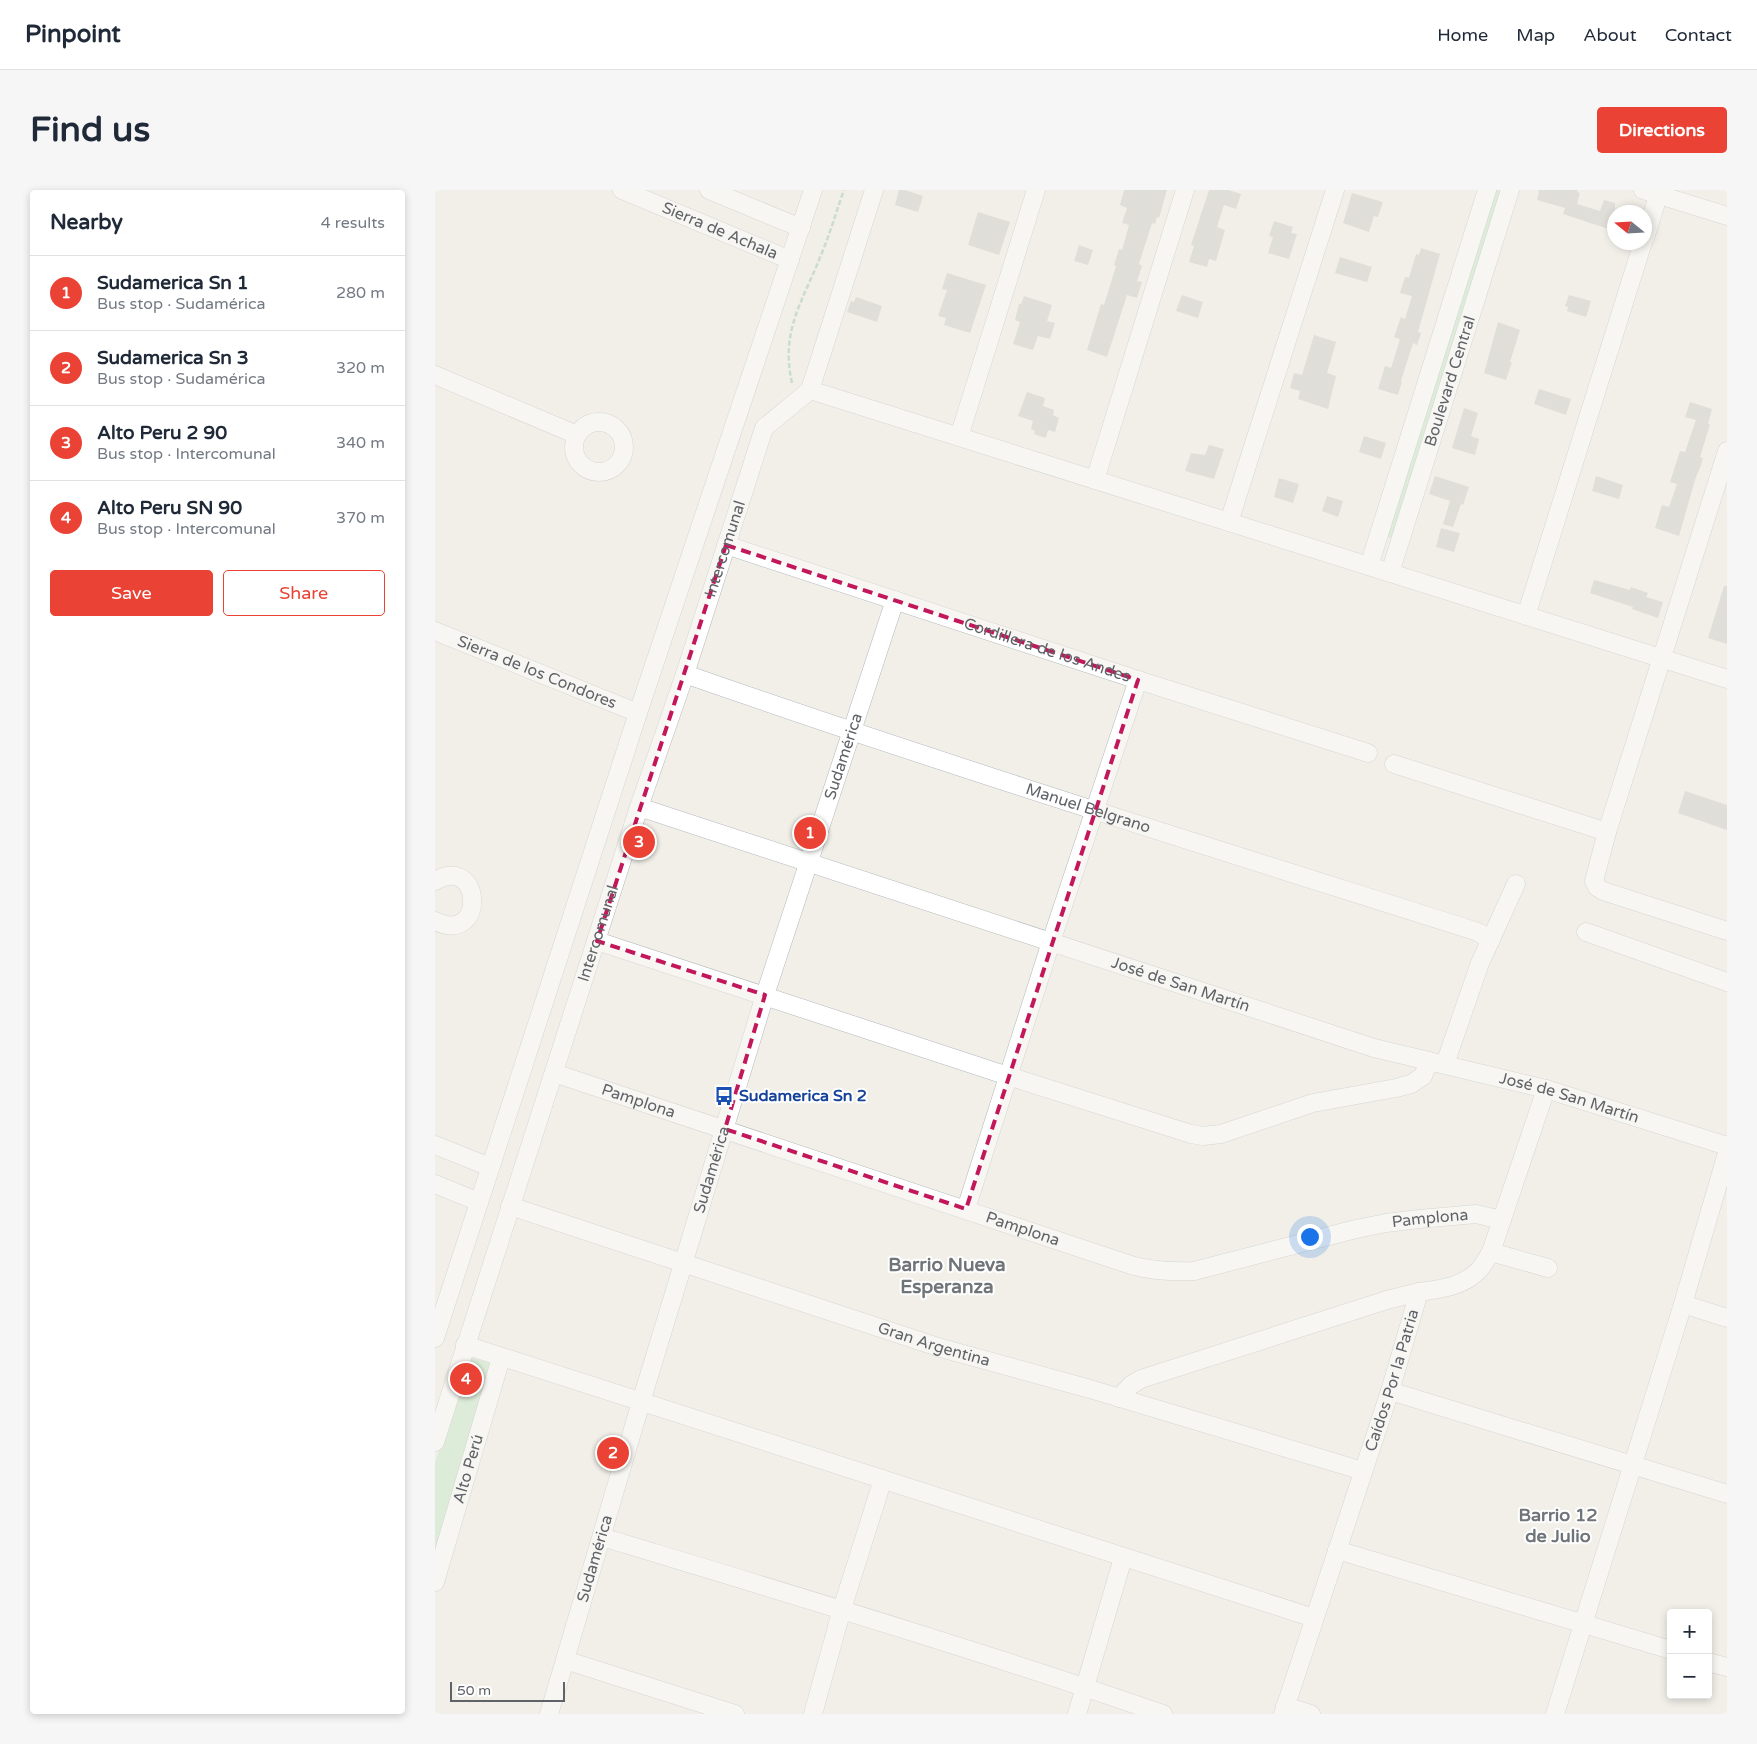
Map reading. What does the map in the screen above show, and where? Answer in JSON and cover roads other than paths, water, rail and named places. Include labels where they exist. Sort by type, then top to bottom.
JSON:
[{"type":"street","name":"Sierra de Achala","points":[[621,190],[790,260]]},
{"type":"street","name":"Sierra de Achala","points":[[709,190],[801,228]]},
{"type":"street","points":[[435,1338],[638,713],[813,190]]},
{"type":"street","points":[[875,190],[803,396],[959,437],[1727,679]]},
{"type":"street","points":[[959,437],[1036,190]]},
{"type":"street","points":[[1095,480],[1185,190]]},
{"type":"street","points":[[1229,522],[1335,190]]},
{"type":"street","name":"Boulevard Central","points":[[1369,566],[1487,190]]},
{"type":"street","name":"Boulevard Central","points":[[1390,573],[1510,190]]},
{"type":"street","points":[[1651,205],[1653,192],[1727,216]]},
{"type":"street","points":[[1526,616],[1640,250]]},
{"type":"street","points":[[435,375],[577,435]]},
{"type":"street","name":"Intercomunal","points":[[435,1442],[639,807],[685,674],[764,428],[803,396]]},
{"type":"street","points":[[1727,451],[1607,832],[1594,881],[1597,887],[1603,891],[1727,931]]},
{"type":"street","name":"Cordillera de los Andes","points":[[726,546],[1368,754]]},
{"type":"street","name":"Sudamérica","points":[[549,1714],[641,1402],[765,995],[895,600]]},
{"type":"street","name":"Sierra de los Condores","points":[[435,631],[638,713]]},
{"type":"street","name":"Manuel Belgrano","points":[[685,674],[852,733],[1478,932],[1491,940]]},
{"type":"street","points":[[966,1209],[1051,942],[1138,680]]},
{"type":"street","points":[[1394,764],[1607,832]]},
{"type":"street","name":"José de San Martín","points":[[639,807],[1374,1048],[1546,1089],[1727,1146]]},
{"type":"street","points":[[435,881],[451,876],[459,878],[470,888],[473,903],[467,918],[459,923],[451,925],[435,921]]},
{"type":"street","points":[[597,941],[1008,1076],[1191,1134],[1203,1136],[1221,1134],[1313,1103],[1411,1084],[1423,1076],[1437,1063],[1516,884]]},
{"type":"street","points":[[1586,932],[1727,982]]},
{"type":"street","name":"Pamplona","points":[[554,1072],[1134,1266],[1155,1271],[1194,1271],[1386,1223],[1476,1214],[1502,1220]]},
{"type":"street","name":"Caídos Por la Patria","points":[[1284,1710],[1390,1391],[1419,1292],[1449,1288],[1465,1281],[1477,1272],[1491,1252],[1546,1089]]},
{"type":"street","points":[[435,1145],[490,1168]]},
{"type":"street","points":[[1555,1714],[1683,1304],[1727,1153]]},
{"type":"street","points":[[435,1184],[479,1202]]},
{"type":"street","name":"Gran Argentina","points":[[510,1206],[941,1348],[1119,1398],[1363,1471]]},
{"type":"street","points":[[1491,1252],[1548,1268]]},
{"type":"street","points":[[1119,1398],[1131,1385],[1141,1379],[1387,1300],[1419,1292]]},
{"type":"street","points":[[1683,1304],[1727,1318]]},
{"type":"street","points":[[465,1345],[1314,1618]]},
{"type":"street","name":"Alto Perú","points":[[435,1582],[501,1358]]},
{"type":"street","points":[[1390,1391],[1727,1494]]},
{"type":"street","points":[[813,1714],[842,1609],[883,1479]]},
{"type":"street","points":[[602,1537],[842,1609],[1163,1714]]},
{"type":"street","points":[[1337,1550],[1667,1649]]},
{"type":"street","points":[[1077,1714],[1123,1558]]},
{"type":"street","points":[[565,1660],[735,1714]]},
{"type":"street","points":[[1712,1663],[1727,1667]]},
{"type":"street","points":[[1284,1710],[1311,1714]]},
{"type":"place","name":"Sudamerica Sn 1","points":[[810,833]]},
{"type":"place","name":"Alto Peru 2 90","points":[[639,842]]},
{"type":"place","name":"Sudamerica Sn 2","points":[[724,1096]]},
{"type":"place","name":"Alto Peru SN 90","points":[[466,1379]]},
{"type":"place","name":"Sudamerica Sn 3","points":[[613,1453]]},
{"type":"district","name":"Barrio Nueva Esperanza","points":[[947,1276]]},
{"type":"district","name":"Barrio 12 de Julio","points":[[1558,1525]]}]
